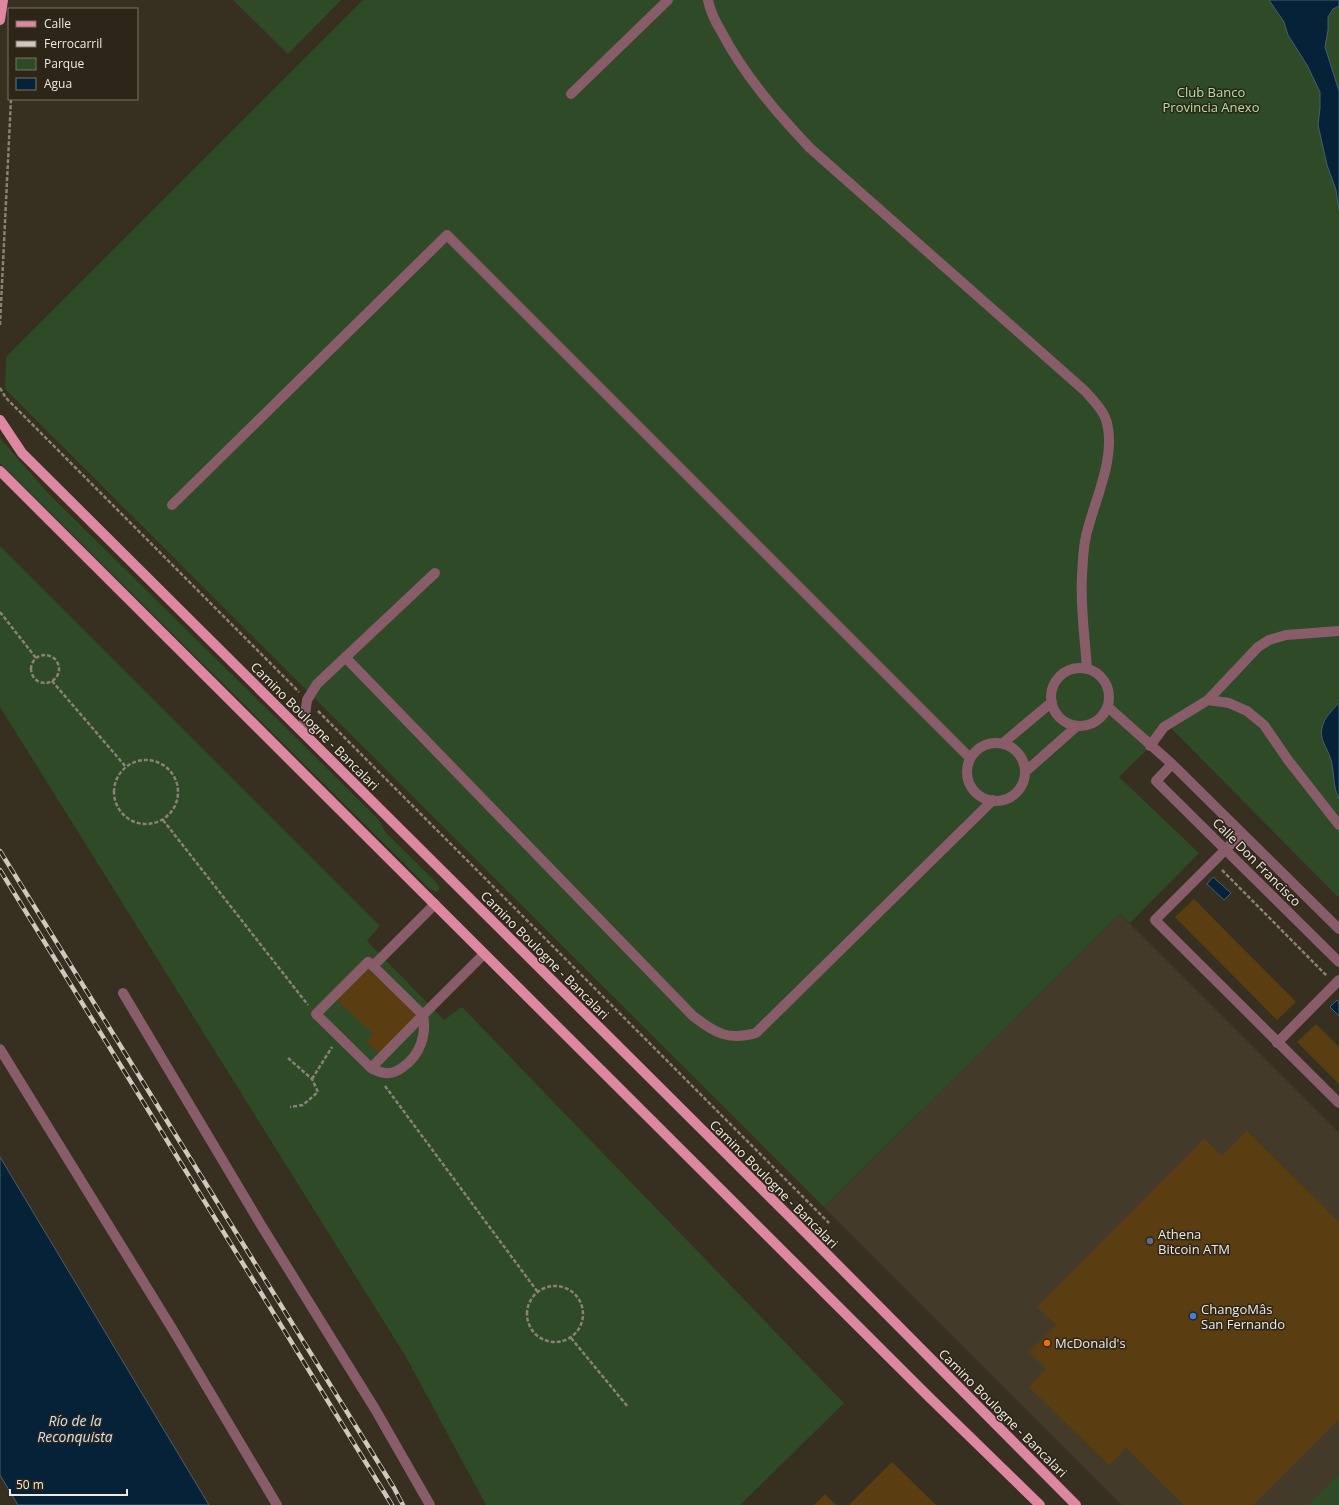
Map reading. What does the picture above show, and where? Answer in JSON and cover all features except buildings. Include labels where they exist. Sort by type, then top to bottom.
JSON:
[{"type":"main road","points":[[0,20],[2,0]]},
{"type":"main road","name":"Camino Boulogne - Bancalari","points":[[0,420],[22,453],[1076,1505]]},
{"type":"main road","points":[[0,471],[914,1383],[1040,1505]]},
{"type":"street","points":[[571,94],[668,0]]},
{"type":"street","points":[[708,0],[710,9],[731,51],[743,69],[770,104],[810,148],[1085,391],[1099,407],[1107,422],[1110,436],[1105,469],[1086,537],[1082,575],[1087,669]]},
{"type":"street","points":[[172,505],[447,235],[970,758]]},
{"type":"street","points":[[303,732],[307,700],[317,684],[435,573]]},
{"type":"street","points":[[1150,746],[1164,727],[1208,700],[1258,647],[1269,640],[1286,635],[1339,631]]},
{"type":"street","points":[[344,657],[693,1016],[709,1029],[724,1035],[737,1037],[756,1033],[993,800]]},
{"type":"street","points":[[1077,668],[1087,669],[1096,673],[1103,679],[1108,688],[1110,697],[1108,707],[1103,716],[1096,722],[1086,726],[1068,724],[1060,718],[1055,711],[1052,702],[1052,693],[1055,684],[1060,676],[1068,671],[1077,668]]},
{"type":"street","points":[[1208,700],[1229,703],[1247,711],[1264,724],[1288,760],[1339,825]]},
{"type":"street","points":[[1003,743],[1052,702]]},
{"type":"street","name":"Calle Don Francisco","points":[[1108,707],[1172,764],[1339,929]]},
{"type":"street","points":[[1025,772],[1077,726]]},
{"type":"street","points":[[1003,743],[1012,747],[1024,762],[1024,781],[1012,796],[1002,800],[984,798],[976,793],[970,785],[968,767],[970,758],[984,745],[1003,743]]},
{"type":"street","name":"Calle Don Francisco","points":[[1172,764],[1156,781],[1339,962]]},
{"type":"street","points":[[1242,833],[1155,920],[1339,1103]]},
{"type":"street","points":[[373,966],[435,904]]},
{"type":"street","points":[[372,1068],[484,954]]},
{"type":"street","points":[[368,962],[423,1015],[425,1024],[424,1034],[419,1050],[411,1062],[390,1073],[381,1072],[372,1068],[316,1014],[368,962]]},
{"type":"street","points":[[1277,1043],[1337,982]]},
{"type":"street","points":[[123,993],[249,1205],[375,1408],[430,1505]]},
{"type":"street","points":[[0,1049],[173,1330],[277,1505]]},
{"type":"path","points":[[0,325],[11,100]]},
{"type":"path","points":[[0,388],[6,398],[829,1223]]},
{"type":"path","points":[[0,612],[36,658]]},
{"type":"path","points":[[46,655],[50,656],[57,662],[59,671],[58,675],[52,681],[42,683],[34,678],[31,669],[36,658],[46,655]]},
{"type":"path","points":[[52,681],[126,767]]},
{"type":"path","points":[[148,760],[156,761],[166,766],[173,774],[177,783],[177,804],[171,813],[163,820],[153,824],[142,824],[132,821],[123,815],[117,806],[114,796],[114,785],[119,775],[126,767],[136,762],[148,760]]},
{"type":"path","points":[[163,820],[316,1014]]},
{"type":"path","points":[[1213,862],[1337,982]]},
{"type":"path","points":[[312,1079],[339,1036]]},
{"type":"path","points":[[288,1058],[312,1079],[318,1092],[303,1105],[290,1108]]},
{"type":"path","points":[[372,1068],[538,1292]]},
{"type":"path","points":[[564,1286],[572,1291],[583,1305],[584,1314],[582,1324],[578,1332],[571,1338],[562,1342],[543,1340],[535,1334],[530,1326],[527,1317],[527,1308],[531,1298],[546,1287],[564,1286]]},
{"type":"path","points":[[571,1338],[628,1407]]},
{"type":"shaded area","points":[[1120,914],[1339,1133],[1339,1505],[1122,1505],[824,1207]]},
{"type":"green space","points":[[233,0],[341,0],[288,54]]},
{"type":"green space","name":"Club Banco Provincia Anexo","points":[[363,0],[1269,0],[1284,22],[1288,35],[1307,65],[1320,92],[1318,125],[1327,165],[1336,190],[1339,210],[1339,898],[1170,727],[1119,777],[1199,853],[1130,923],[1120,914],[824,1207],[5,389],[6,357]]},
{"type":"green space","points":[[1339,6],[1339,91],[1325,47],[1328,30],[1328,17],[1333,9]]},
{"type":"green space","points":[[0,438],[47,492],[378,819],[386,833],[435,881],[439,886],[439,890],[436,892],[430,889],[0,463]]},
{"type":"green space","points":[[0,546],[380,926],[367,941],[444,1020],[462,1007],[844,1403],[740,1505],[486,1505],[406,1357],[0,707]]},
{"type":"green space","points":[[1339,1473],[1339,1505],[1308,1505]]},
{"type":"water","points":[[1269,0],[1339,0],[1339,6],[1333,9],[1328,17],[1328,30],[1325,47],[1339,91],[1339,210],[1336,190],[1327,165],[1318,125],[1320,92],[1307,65],[1288,35],[1284,22]]},
{"type":"water","points":[[1339,703],[1339,799],[1335,789],[1332,762],[1322,739],[1321,732],[1326,717]]},
{"type":"water","points":[[1213,877],[1231,893],[1224,900],[1207,884]]},
{"type":"water","points":[[1337,1000],[1339,1003],[1339,1016],[1330,1007]]},
{"type":"water","name":"Río de la Reconquista","points":[[0,1157],[209,1505],[18,1505],[0,1475]]},
{"type":"railway","points":[[0,851],[394,1488],[403,1505]]},
{"type":"railway","points":[[0,870],[392,1505]]},
{"type":"place","name":"Athena Bitcoin ATM","points":[[1150,1241]]},
{"type":"place","name":"ChangoMâs San Fernando","points":[[1193,1316]]},
{"type":"place","name":"McDonald's","points":[[1047,1343]]}]
